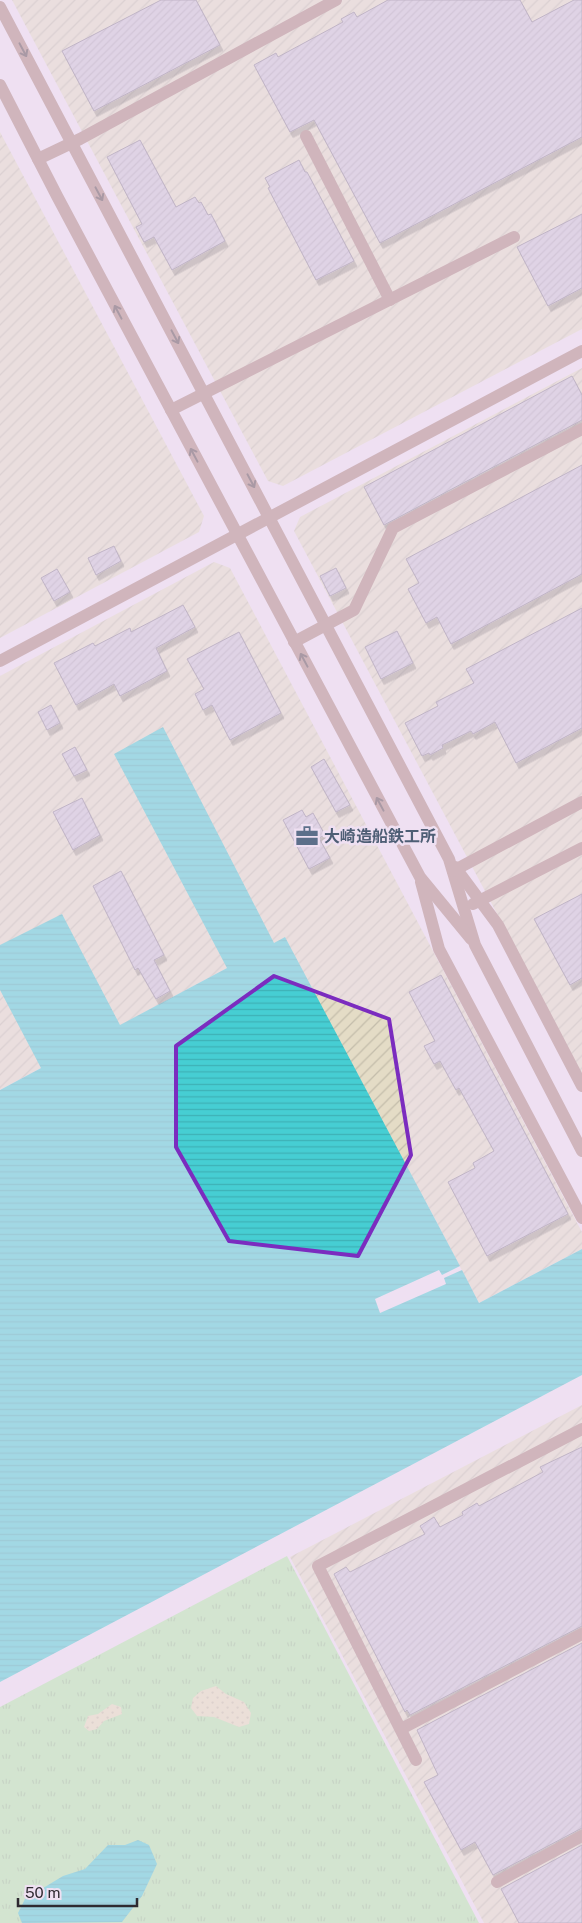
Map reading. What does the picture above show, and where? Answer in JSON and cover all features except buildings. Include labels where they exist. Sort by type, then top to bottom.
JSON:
[{"type":"street","points":[[38,159],[72,143],[336,0]]},
{"type":"street","points":[[0,7],[453,866],[498,925],[582,1086]]},
{"type":"street","points":[[0,85],[420,877],[476,945]]},
{"type":"street","points":[[306,136],[390,300]]},
{"type":"street","points":[[171,410],[514,237]]},
{"type":"street","points":[[0,661],[582,351]]},
{"type":"street","points":[[294,642],[354,610],[393,528],[582,429]]},
{"type":"street","points":[[453,866],[582,802]]},
{"type":"street","points":[[451,915],[582,848]]},
{"type":"street","points":[[453,866],[476,945],[582,1151]]},
{"type":"street","points":[[420,877],[439,949],[582,1218]]},
{"type":"street","points":[[416,1760],[318,1566],[582,1429]]},
{"type":"street","points":[[401,1729],[582,1634]]},
{"type":"street","points":[[497,1882],[582,1836]]},
{"type":"highlighted area","points":[[274,976],[389,1019],[411,1155],[358,1256],[229,1241],[176,1147],[176,1046]]},
{"type":"shaded area","points":[[12,0],[582,0],[582,329],[283,486],[268,481]]},
{"type":"shaded area","points":[[0,132],[204,516],[199,532],[0,638]]},
{"type":"shaded area","points":[[582,368],[582,1074],[294,531],[300,517]]},
{"type":"shaded area","points":[[214,562],[230,568],[582,1232],[582,1249],[479,1303],[427,1204],[227,968],[0,1090],[0,676]]},
{"type":"shaded area","points":[[582,1405],[582,1923],[484,1923],[290,1557]]},
{"type":"green space","points":[[287,1556],[479,1923],[0,1923],[0,1707]]},
{"type":"sand","points":[[216,1686],[226,1694],[244,1702],[251,1713],[249,1724],[239,1727],[214,1717],[197,1716],[191,1708],[193,1698],[201,1691]]},
{"type":"sand","points":[[112,1704],[121,1707],[122,1714],[104,1721],[97,1729],[89,1731],[84,1727],[88,1716],[98,1714]]},
{"type":"water","points":[[163,727],[274,943],[285,937],[460,1266],[442,1275],[439,1270],[375,1299],[380,1313],[446,1284],[444,1278],[462,1270],[479,1303],[582,1249],[582,1375],[0,1682],[0,1090],[41,1068],[0,990],[0,945],[62,914],[120,1025],[227,968],[114,754]]},
{"type":"water","points":[[138,1840],[149,1845],[157,1864],[142,1896],[122,1922],[22,1923],[18,1913],[25,1899],[63,1876],[85,1869],[108,1845],[125,1845]]},
{"type":"place","name":"大崎造船鉄工所","points":[[307,836]]}]
